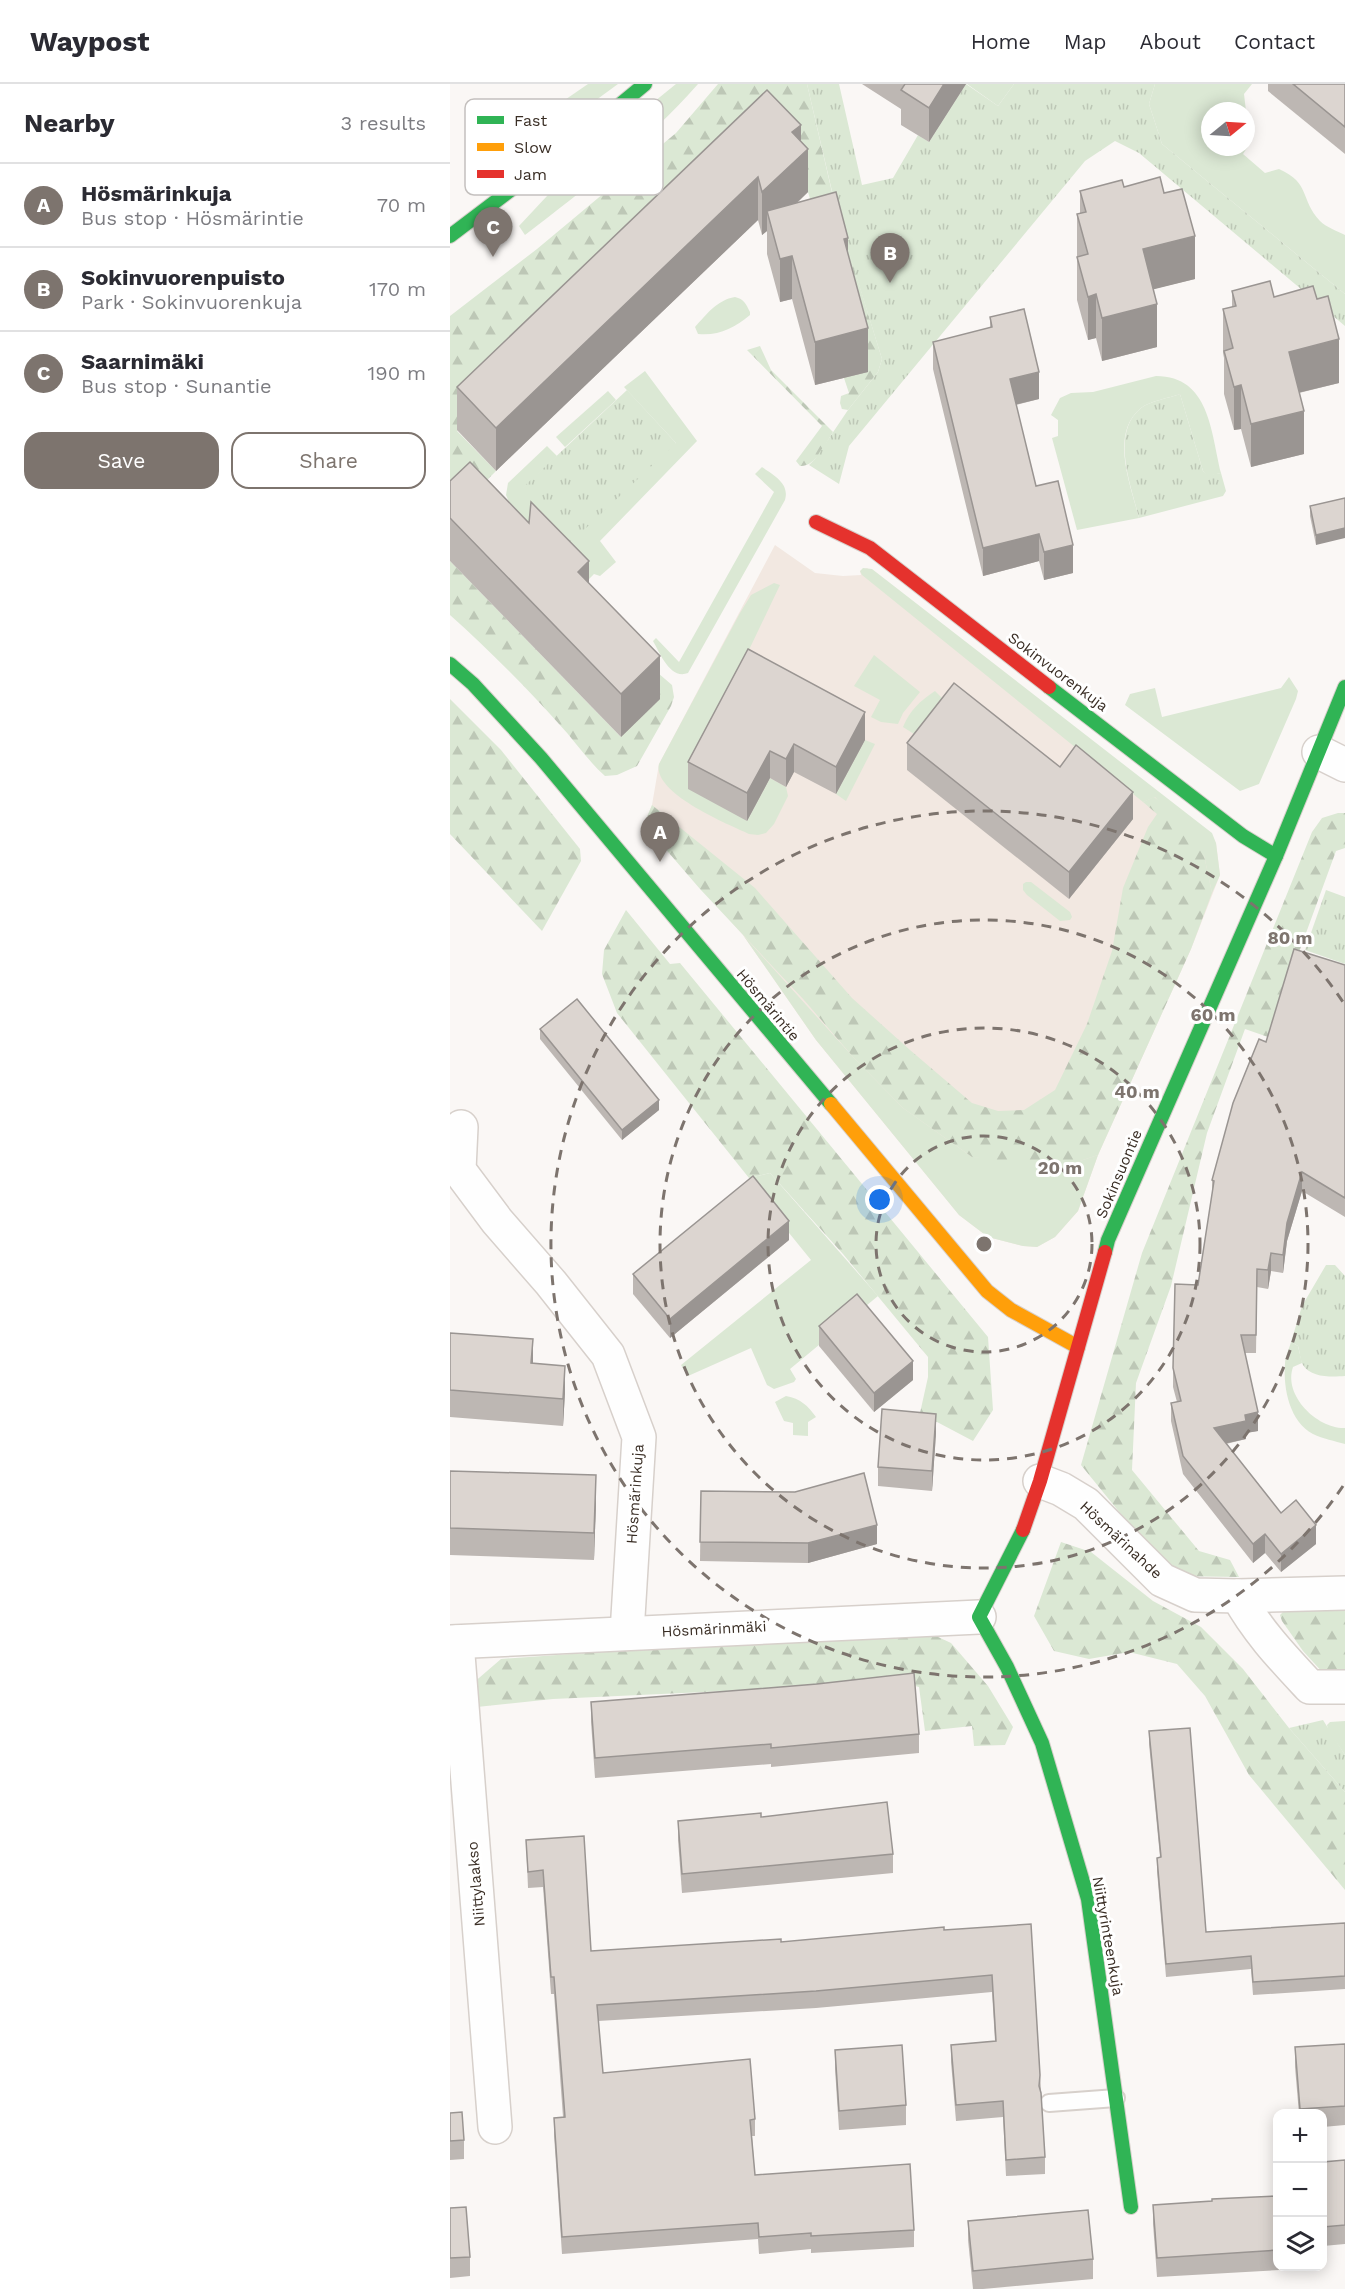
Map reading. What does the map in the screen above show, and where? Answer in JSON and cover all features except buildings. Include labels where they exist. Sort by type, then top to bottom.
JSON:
[{"type":"street","points":[[627,99],[645,84]]},
{"type":"street","points":[[450,236],[504,195]]},
{"type":"street","name":"Sokinvuorenkuja","points":[[816,522],[870,548],[1236,831],[1276,856]]},
{"type":"street","name":"Hösmärintie","points":[[450,664],[473,684],[541,758],[987,1291],[1011,1310],[1078,1347]]},
{"type":"street","name":"Sokinsuontie","points":[[979,1617],[1021,1537],[1040,1481],[1108,1240],[1276,856],[1332,758],[1345,687]]},
{"type":"street","name":"Hösmärinkuja","points":[[461,1126],[459,1170],[497,1221],[551,1283],[608,1355],[639,1437],[627,1633]]},
{"type":"street","name":"Hösmärinahde","points":[[1040,1481],[1061,1489],[1086,1504],[1162,1580],[1195,1595],[1345,1593]]},
{"type":"street","points":[[1238,1596],[1247,1613],[1272,1646],[1310,1687],[1345,1687]]},
{"type":"street","name":"Hösmärinmäki","points":[[454,1642],[979,1617]]},
{"type":"street","name":"Niittyrinteenkuja","points":[[979,1617],[1007,1667],[1042,1743],[1088,1899],[1131,2207]]},
{"type":"street","name":"Niittylaakso","points":[[454,1642],[495,2127]]},
{"type":"lane","points":[[1049,2103],[1116,2098]]},
{"type":"shaded area","points":[[775,545],[815,573],[861,575],[860,571],[867,568],[1216,843],[1220,875],[1191,949],[1098,1155],[1078,1211],[1055,1237],[1037,1247],[1023,1246],[988,1237],[959,1215],[816,1040],[743,935],[644,824],[652,805],[659,764]]},
{"type":"green space","points":[[588,84],[618,84],[598,99],[566,99]]},
{"type":"green space","points":[[676,84],[698,84],[663,120],[663,99],[658,99]]},
{"type":"green space","points":[[718,84],[807,84],[834,201],[813,209],[808,192],[792,176],[457,431],[496,471],[485,482],[450,484],[450,316],[537,249],[602,195],[663,195],[663,144],[676,133]]},
{"type":"green space","points":[[807,84],[839,84],[862,185],[893,178],[918,135],[929,142],[966,84],[998,106],[1014,84],[1155,84],[1149,104],[1162,144],[1345,294],[1345,326],[1139,153],[1115,141],[1085,161],[849,446],[839,484],[809,465],[878,372],[882,359],[838,217]]},
{"type":"green space","points":[[967,84],[1014,84],[998,106]]},
{"type":"green space","points":[[1155,84],[1252,84],[1244,94],[1245,102],[1201,102],[1201,156],[1245,156],[1265,173],[1279,169],[1296,180],[1320,221],[1345,235],[1345,294],[1162,144],[1149,104]]},
{"type":"green space","points":[[548,195],[576,195],[525,235],[519,226]]},
{"type":"green space","points":[[840,222],[882,359],[878,372],[848,410],[842,409],[840,403],[841,396],[849,393],[844,378],[867,371]]},
{"type":"green space","points":[[735,297],[744,302],[750,315],[726,330],[713,334],[698,334],[695,327],[708,313],[723,301]]},
{"type":"green space","points":[[760,346],[771,370],[833,432],[820,454],[811,463],[800,466],[796,461],[822,426],[747,350]]},
{"type":"green space","points":[[645,371],[697,441],[600,541],[616,562],[600,576],[594,574],[589,579],[584,579],[509,502],[506,495],[508,483],[547,446],[557,456],[519,492],[676,443],[624,387]]},
{"type":"green space","points":[[1156,376],[1174,379],[1188,386],[1198,396],[1210,425],[1221,473],[1208,476],[1203,471],[1180,394],[1149,403],[1131,419],[1124,446],[1128,476],[1139,518],[1077,530],[1052,438],[1058,436],[1058,420],[1051,415],[1060,398],[1071,393],[1093,392]]},
{"type":"green space","points":[[627,390],[676,443],[568,545],[518,492]]},
{"type":"green space","points":[[608,391],[616,400],[565,447],[556,437]]},
{"type":"green space","points":[[1180,394],[1203,471],[1208,475],[1221,473],[1226,491],[1223,496],[1139,518],[1125,460],[1126,431],[1141,408]]},
{"type":"green space","points":[[762,467],[783,484],[785,500],[688,673],[676,673],[666,664],[653,641],[656,638],[679,662],[774,492],[755,474]]},
{"type":"green space","points":[[450,561],[621,737],[658,673],[672,685],[674,697],[671,706],[637,766],[617,775],[605,776],[520,682],[450,615]]},
{"type":"green space","points":[[863,568],[872,569],[1212,833],[1216,843],[1220,875],[1212,893],[1204,855],[1155,797],[1143,802],[862,575],[860,571]]},
{"type":"green space","points":[[774,583],[780,585],[747,654],[747,821],[770,778],[786,787],[788,796],[774,824],[766,833],[758,835],[749,834],[725,823],[679,796],[667,786],[660,775],[659,764],[751,595]]},
{"type":"green space","points":[[874,655],[920,692],[903,713],[898,724],[881,722],[871,717],[880,700],[854,686]]},
{"type":"green space","points":[[1289,677],[1298,691],[1296,699],[1259,784],[1240,791],[1125,705],[1130,694],[1155,688],[1162,717],[1281,688]]},
{"type":"green space","points":[[935,691],[943,699],[914,734],[903,727],[916,706]]},
{"type":"green space","points":[[450,699],[501,750],[580,849],[581,861],[542,931],[450,834]]},
{"type":"green space","points":[[865,740],[875,744],[846,801],[836,794]]},
{"type":"green space","points":[[1154,797],[1185,822],[1204,855],[1212,893],[1191,949],[1098,1155],[1077,1162],[1029,1164],[972,1157],[903,1108],[854,1058],[644,824],[652,805],[755,888],[852,998],[972,1103],[998,1111],[1024,1110],[1055,1090],[1087,1024],[1112,951],[1123,888],[1148,827],[1157,814],[1143,802]]},
{"type":"green space","points":[[1345,813],[1345,848],[1336,851],[1268,1037],[1245,1029],[1207,1133],[1171,1286],[1136,1383],[1132,1470],[1199,1551],[1230,1560],[1239,1577],[1175,1576],[1164,1567],[1081,1465],[1142,1253],[1312,832],[1322,818]]},
{"type":"green space","points":[[1031,882],[1070,912],[1072,917],[1070,920],[1060,921],[1027,895],[1023,890],[1023,884]]},
{"type":"green space","points":[[1326,890],[1345,897],[1345,964],[1305,950]]},
{"type":"green space","points":[[626,910],[670,964],[680,963],[988,1337],[993,1410],[973,1441],[920,1413],[928,1377],[928,1357],[843,1254],[770,1173],[749,1178],[617,1013],[602,974],[604,950]]},
{"type":"green space","points":[[743,935],[854,1058],[903,1108],[972,1157],[1077,1162],[1098,1155],[1078,1211],[1055,1237],[1037,1247],[1023,1246],[988,1237],[959,1215],[816,1040]]},
{"type":"green space","points":[[770,1173],[878,1296],[790,1369],[796,1379],[794,1382],[774,1389],[767,1385],[751,1348],[688,1376],[681,1365],[811,1260],[749,1178]]},
{"type":"green space","points":[[1326,1265],[1335,1265],[1345,1276],[1345,1376],[1322,1376],[1311,1372],[1301,1361],[1298,1346],[1291,1342],[1302,1306]]},
{"type":"green space","points":[[1291,1342],[1298,1346],[1302,1363],[1293,1367],[1291,1378],[1298,1399],[1314,1417],[1335,1427],[1345,1428],[1345,1444],[1313,1434],[1305,1429],[1294,1413],[1285,1384],[1286,1359]]},
{"type":"green space","points":[[786,1396],[803,1403],[816,1417],[808,1422],[808,1436],[793,1435],[793,1423],[784,1421],[775,1402]]},
{"type":"green space","points":[[1061,1542],[1091,1552],[1153,1601],[1201,1627],[1243,1669],[1289,1728],[1345,1792],[1345,1890],[1249,1775],[1205,1696],[1177,1664],[1129,1652],[1089,1659],[1054,1651],[1034,1616]]},
{"type":"green space","points":[[1316,1604],[1345,1607],[1345,1672],[1325,1675],[1303,1651],[1282,1621],[1280,1615],[1283,1612]]},
{"type":"green space","points":[[921,1629],[951,1643],[988,1686],[1013,1727],[1005,1745],[974,1746],[972,1726],[925,1731],[919,1687],[903,1683],[553,1699],[477,1707],[472,1684],[501,1659]]},
{"type":"green space","points":[[1323,1720],[1345,1755],[1345,1792],[1289,1728]]},
{"type":"green space","points":[[1345,1721],[1345,1755],[1327,1725],[1330,1722]]},
{"type":"traffic: fast","points":[[627,99],[645,84]]},
{"type":"traffic: fast","points":[[450,236],[504,195]]},
{"type":"traffic: fast","points":[[450,664],[473,684],[541,758],[831,1104]]},
{"type":"traffic: fast","points":[[1049,687],[1243,836],[1276,856]]},
{"type":"traffic: fast","points":[[1105,1252],[1108,1240],[1276,856],[1345,687]]},
{"type":"traffic: fast","points":[[1023,1530],[979,1617],[1007,1667],[1042,1743],[1088,1899],[1131,2207]]},
{"type":"traffic: slow","points":[[831,1104],[987,1291],[1011,1310],[1078,1347]]},
{"type":"traffic: jam","points":[[816,522],[870,548],[1049,687]]},
{"type":"traffic: jam","points":[[1023,1530],[1040,1481],[1105,1252]]},
{"type":"place","name":"Saarnimäki","points":[[493,257]]},
{"type":"place","name":"Sokinvuorenpuisto","points":[[890,283]]},
{"type":"place","name":"Hösmärinkuja","points":[[660,862]]}]
